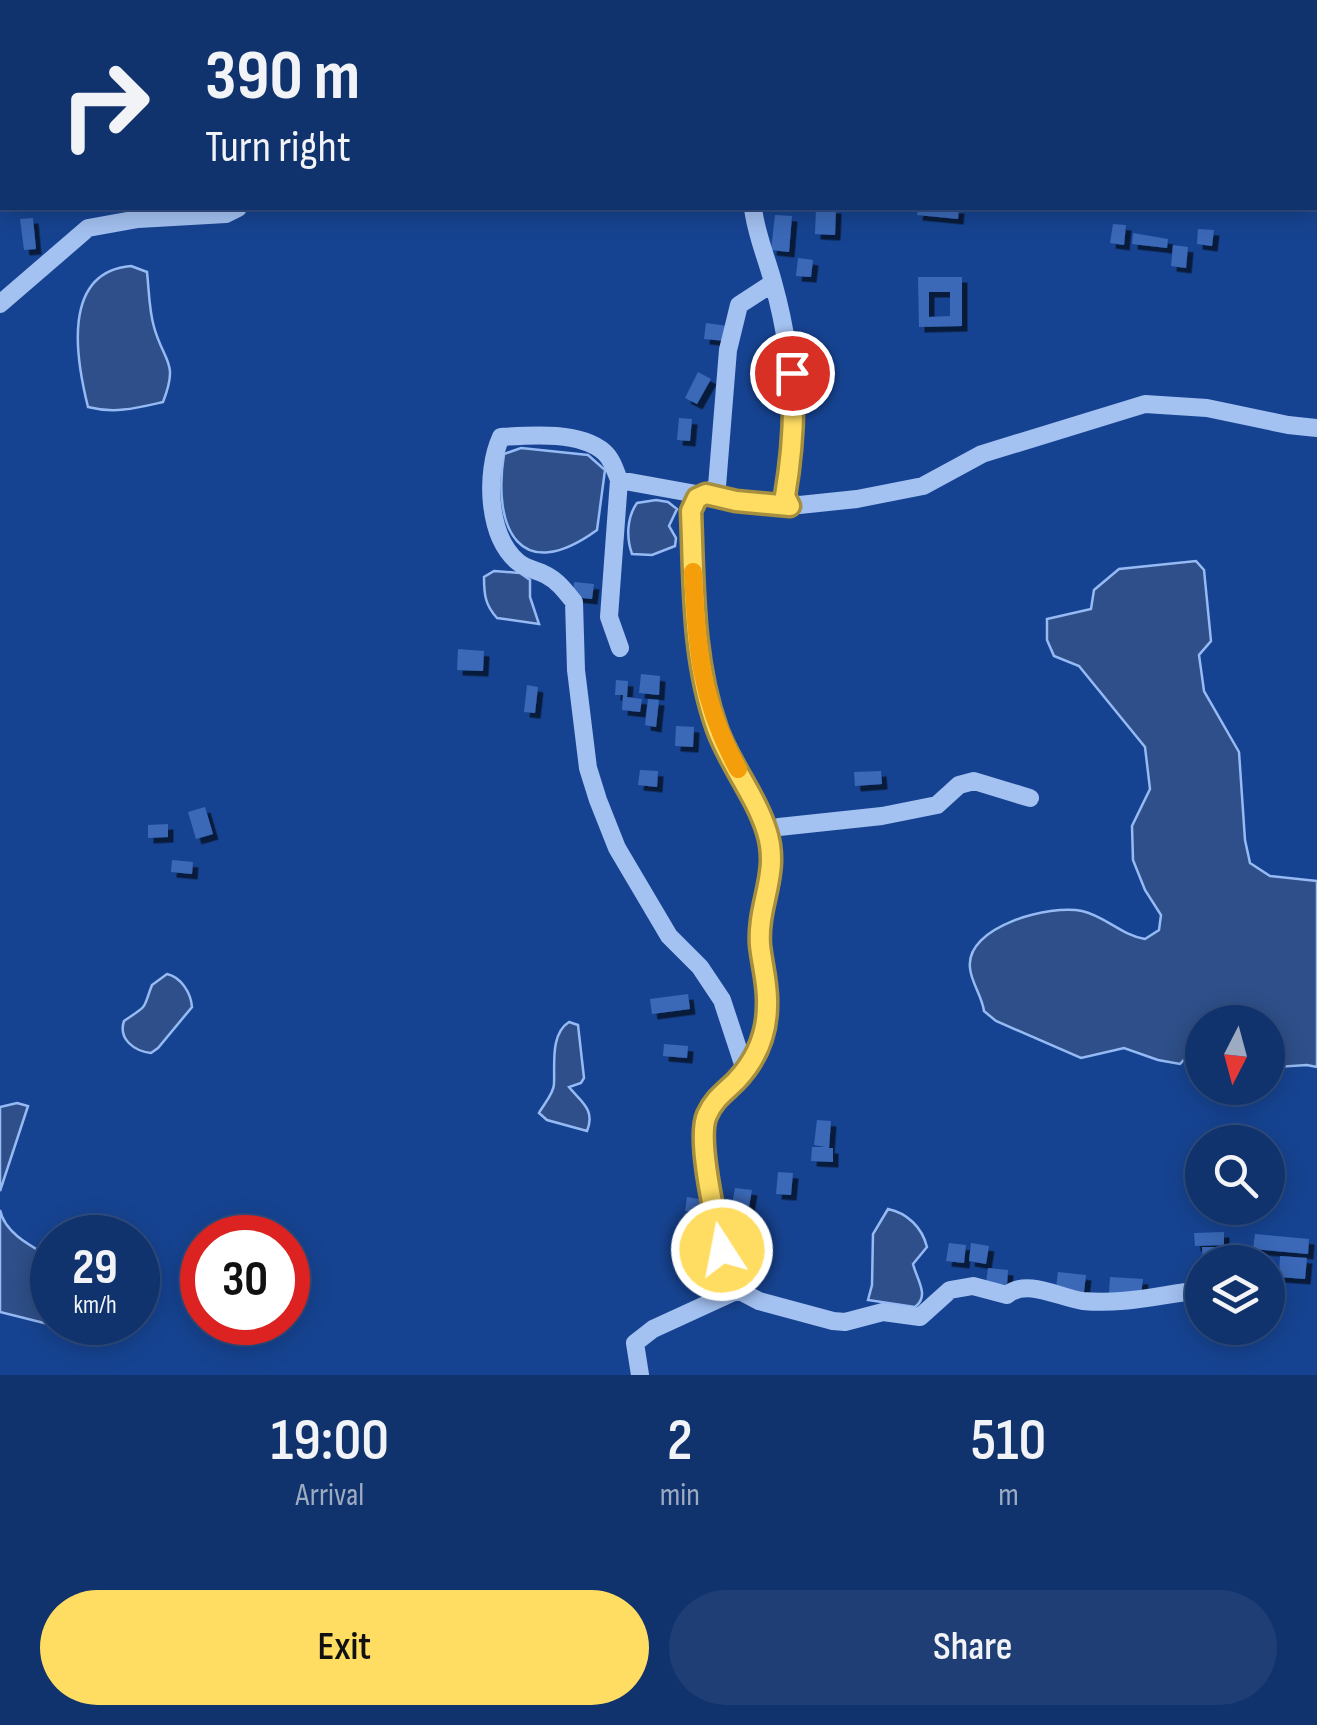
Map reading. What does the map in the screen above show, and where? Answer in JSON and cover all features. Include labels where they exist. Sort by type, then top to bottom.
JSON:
[{"type":"street","points":[[0,304],[88,228],[117,215],[226,214],[234,210]]},
{"type":"street","points":[[753,210],[792,373],[791,469],[785,496],[790,506]]},
{"type":"street","points":[[773,283],[739,304],[728,350],[717,486],[697,498],[691,511],[695,625],[702,677],[719,735],[746,782],[767,832],[773,872],[762,912],[760,944],[768,1008],[756,1056],[705,1118],[704,1143],[728,1274],[738,1290],[759,1301],[845,1322],[882,1312],[920,1317],[950,1290],[973,1286],[992,1294],[1007,1295],[1015,1288],[1032,1289],[1084,1301],[1152,1300],[1185,1293]]},
{"type":"street","points":[[619,480],[736,501],[790,506],[858,500],[924,486],[982,454],[1145,404],[1208,408],[1317,428]]},
{"type":"street","points":[[620,648],[609,617],[619,480],[607,454],[573,439],[501,437],[494,452],[492,475],[502,545],[520,565],[548,576],[574,602],[576,670],[588,768],[598,800],[617,848],[669,936],[700,966],[722,1000],[745,1070]]},
{"type":"street","points":[[767,832],[779,826],[938,806],[960,785],[974,781],[1030,798]]},
{"type":"street","points":[[640,1375],[635,1343],[654,1329],[738,1290]]},
{"type":"water","points":[[131,266],[147,272],[152,320],[170,370],[168,388],[163,402],[117,410],[88,407],[78,343],[83,301],[93,284],[109,272]]},
{"type":"water","points":[[521,448],[588,455],[605,470],[597,530],[570,546],[548,552],[531,550],[517,541],[508,526],[501,481],[504,454]]},
{"type":"water","points":[[656,500],[677,509],[669,526],[676,538],[675,546],[652,555],[632,554],[628,527],[631,514],[637,503]]},
{"type":"water","points":[[1196,561],[1204,570],[1211,641],[1199,655],[1204,691],[1239,752],[1250,863],[1270,876],[1317,881],[1317,1067],[1285,1066],[1285,1005],[1185,1005],[1185,1059],[1180,1064],[1124,1048],[1081,1058],[996,1021],[984,1011],[971,973],[972,953],[981,940],[1012,921],[1068,910],[1098,917],[1145,939],[1159,930],[1161,915],[1133,860],[1132,826],[1150,789],[1145,747],[1079,666],[1054,656],[1047,640],[1047,619],[1091,609],[1094,590],[1119,569]]},
{"type":"water","points":[[494,571],[520,573],[530,580],[530,597],[539,624],[497,618],[484,589],[484,577]]},
{"type":"water","points":[[167,974],[184,986],[192,1007],[158,1048],[145,1052],[125,1039],[124,1021],[144,1006],[152,985]]},
{"type":"water","points":[[569,1022],[578,1025],[584,1078],[569,1087],[588,1111],[587,1131],[547,1120],[539,1113],[554,1087],[556,1042]]},
{"type":"water","points":[[17,1103],[28,1106],[0,1191],[0,1107]]},
{"type":"water","points":[[888,1209],[913,1222],[927,1247],[913,1264],[922,1293],[915,1307],[868,1300],[873,1234]]},
{"type":"water","points":[[0,1210],[14,1233],[30,1245],[30,1320],[0,1312]]},
{"type":"building","points":[[816,210],[836,210],[835,235],[815,234]]},
{"type":"building","points":[[918,210],[959,210],[958,219],[917,215]]},
{"type":"building","points":[[775,215],[792,216],[789,252],[771,250]]},
{"type":"building","points":[[33,218],[36,249],[24,250],[20,219]]},
{"type":"building","points":[[1113,224],[1126,225],[1124,245],[1110,243]]},
{"type":"building","points":[[1198,229],[1214,230],[1212,246],[1197,244]]},
{"type":"building","points":[[1133,233],[1168,239],[1167,248],[1132,244]]},
{"type":"building","points":[[1173,245],[1188,247],[1186,268],[1171,266]]},
{"type":"building","points":[[798,258],[813,260],[811,277],[796,276]]},
{"type":"building","points":[[918,277],[962,277],[962,326],[919,327]],"holes":[[[929,292],[950,292],[950,316],[929,317]]]},
{"type":"building","points":[[706,323],[728,326],[726,341],[704,339]]},
{"type":"building","points":[[698,372],[711,379],[697,404],[685,398]]},
{"type":"building","points":[[679,418],[692,419],[690,441],[677,440]]},
{"type":"building","points":[[574,582],[594,584],[592,599],[573,597]]},
{"type":"building","points":[[458,649],[484,651],[483,671],[457,670]]},
{"type":"building","points":[[641,674],[660,676],[659,695],[639,693]]},
{"type":"building","points":[[616,680],[628,681],[627,697],[642,699],[640,712],[622,710],[623,695],[615,695]]},
{"type":"building","points":[[527,685],[538,687],[535,713],[524,712]]},
{"type":"building","points":[[648,699],[659,700],[656,727],[645,725]]},
{"type":"building","points":[[676,726],[694,727],[693,747],[675,746]]},
{"type":"building","points":[[640,770],[658,771],[657,787],[638,785]]},
{"type":"building","points":[[881,771],[882,784],[855,786],[854,772]]},
{"type":"building","points":[[205,807],[213,834],[196,839],[188,812]]},
{"type":"building","points":[[168,824],[168,837],[148,838],[148,825]]},
{"type":"building","points":[[172,860],[193,862],[192,874],[171,872]]},
{"type":"building","points":[[688,994],[690,1009],[652,1014],[650,999]]},
{"type":"building","points":[[664,1044],[688,1046],[687,1058],[663,1056]]},
{"type":"building","points":[[817,1120],[831,1121],[829,1148],[833,1148],[833,1162],[811,1161],[812,1147],[825,1147],[814,1145]]},
{"type":"building","points":[[778,1172],[793,1173],[791,1195],[776,1194]]},
{"type":"building","points":[[735,1188],[752,1190],[749,1207],[732,1204]]},
{"type":"building","points":[[687,1197],[711,1201],[708,1215],[685,1211]]},
{"type":"building","points":[[1224,1232],[1224,1245],[1195,1245],[1194,1233]]},
{"type":"building","points":[[1255,1234],[1309,1239],[1308,1254],[1285,1252],[1285,1245],[1254,1245]]},
{"type":"building","points":[[949,1243],[966,1245],[964,1263],[946,1261]]},
{"type":"building","points":[[971,1243],[989,1246],[986,1264],[969,1261]]},
{"type":"building","points":[[1285,1256],[1307,1258],[1305,1279],[1285,1277]]},
{"type":"building","points":[[988,1268],[1008,1270],[1007,1285],[986,1283]]},
{"type":"building","points":[[1058,1272],[1086,1275],[1084,1292],[1056,1288]]},
{"type":"building","points":[[1110,1277],[1143,1279],[1141,1295],[1109,1293]]},
{"type":"slow traffic","points":[[693,572],[702,677],[719,735],[738,769]]},
{"type":"route","points":[[722,1250],[704,1143],[705,1118],[716,1098],[756,1056],[762,1038],[768,1008],[760,944],[762,912],[773,872],[767,832],[746,782],[719,735],[702,677],[695,625],[691,511],[697,498],[706,494],[790,506],[785,496],[791,469],[792,373]]}]
